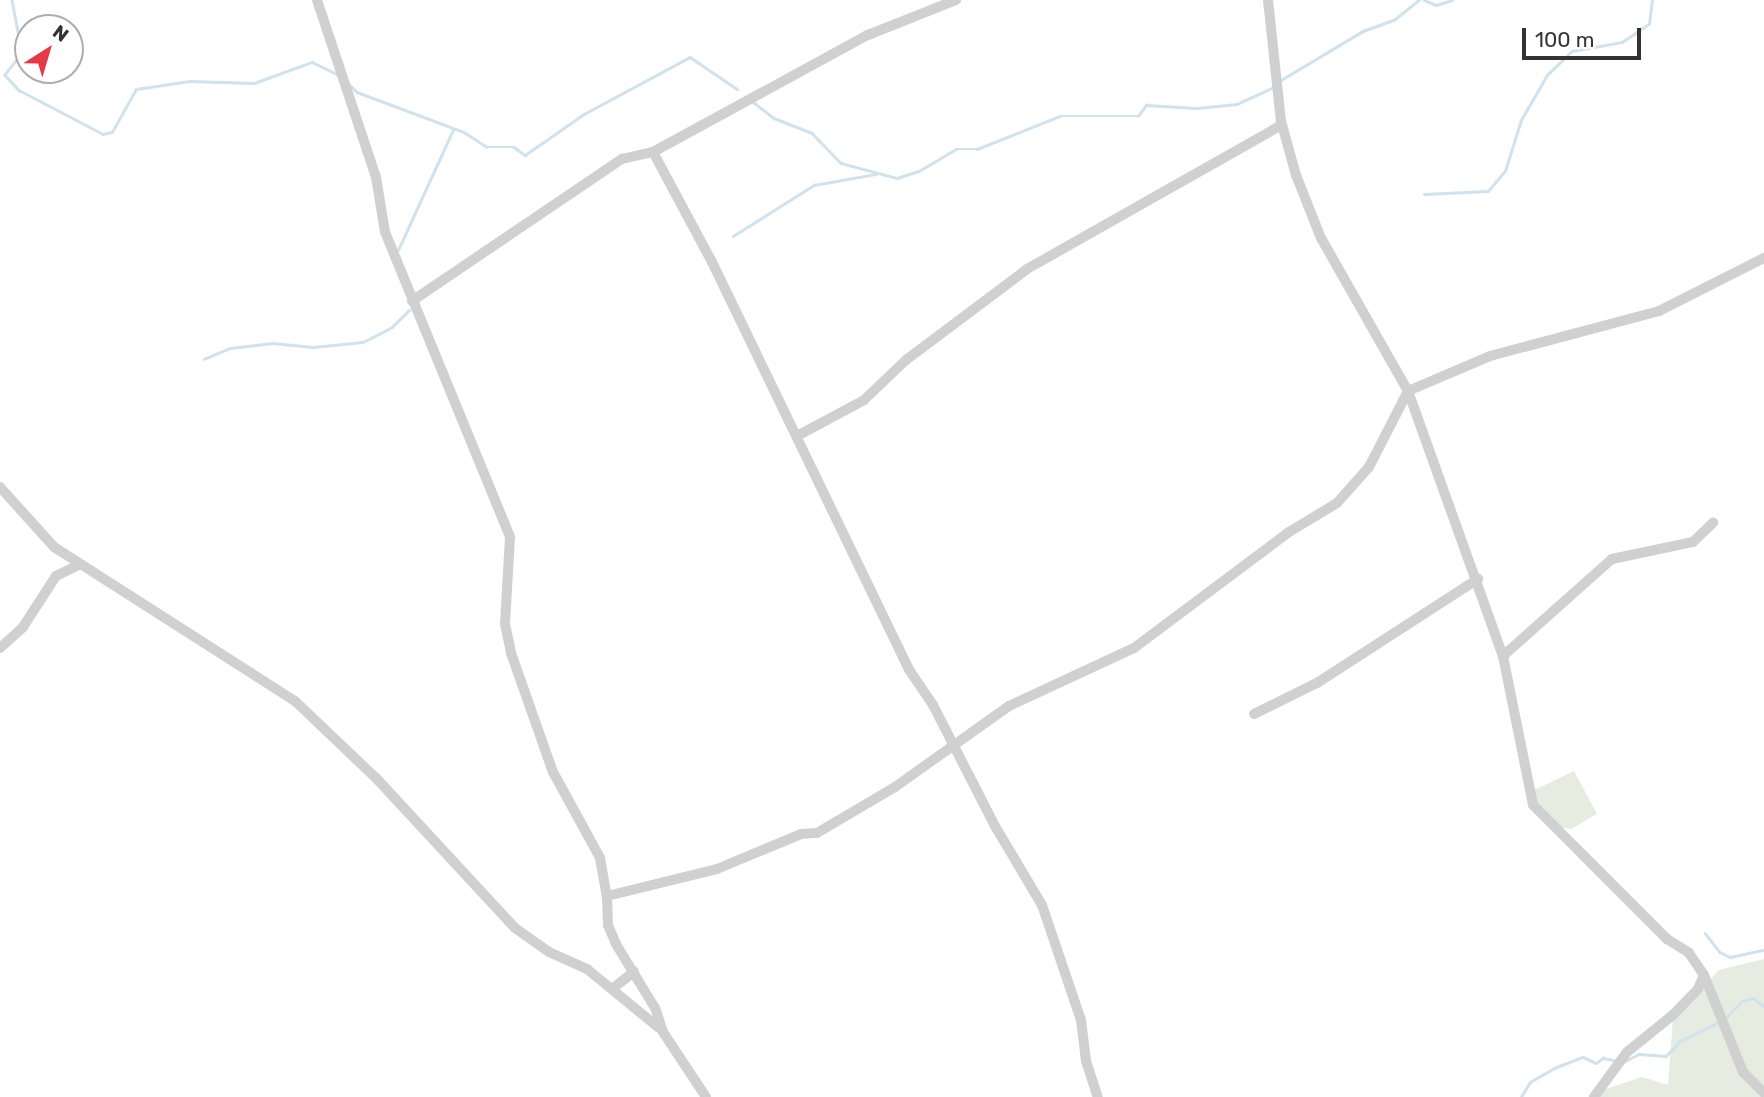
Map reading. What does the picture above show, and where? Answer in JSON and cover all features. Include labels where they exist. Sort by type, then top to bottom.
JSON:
[{"type":"street","points":[[317,0],[376,177],[385,232],[510,537],[505,624],[511,653],[553,772],[600,858],[607,896],[608,925],[663,1032],[706,1097]]},
{"type":"street","points":[[412,301],[622,159],[653,152],[868,35],[956,0]]},
{"type":"street","points":[[1268,0],[1282,125],[1321,238],[1408,391],[1478,579],[1503,656],[1533,805],[1667,939],[1689,953],[1704,975],[1721,1022],[1744,1072],[1764,1093]]},
{"type":"street","points":[[797,436],[864,400],[906,360],[1027,269],[1282,125]]},
{"type":"street","points":[[653,152],[797,436],[870,593],[955,744],[995,826],[1042,905],[1081,1020],[1086,1061],[1098,1097]]},
{"type":"street","points":[[607,896],[717,869],[801,834],[817,833],[1009,706],[1134,648],[1289,532],[1337,503],[1369,467],[1408,391],[1490,356],[1659,311],[1764,258]]},
{"type":"street","points":[[0,487],[54,547],[295,701],[377,779],[514,928],[612,989],[663,1032]]},
{"type":"street","points":[[1503,656],[1612,559],[1693,542],[1713,523]]},
{"type":"street","points":[[0,648],[23,627],[56,576],[79,565]]},
{"type":"street","points":[[1254,713],[1317,683],[1478,579]]},
{"type":"street","points":[[612,989],[634,972]]},
{"type":"street","points":[[1594,1097],[1627,1052],[1674,1014],[1698,989],[1704,975]]},
{"type":"shaded area","points":[[1574,771],[1597,814],[1571,829],[1550,825],[1528,793]]},
{"type":"shaded area","points":[[1764,959],[1764,1097],[1595,1097],[1606,1089],[1642,1077],[1668,1085],[1673,1018],[1719,970]]},
{"type":"waterway","points":[[12,0],[22,53],[5,75],[19,90],[103,134],[112,132],[136,89],[190,81],[254,83],[312,62],[337,74]]},
{"type":"waterway","points":[[1281,80],[1363,31],[1394,20],[1419,0]]},
{"type":"waterway","points":[[1424,0],[1436,5],[1452,0]]},
{"type":"waterway","points":[[1424,194],[1488,191],[1505,171],[1521,120],[1547,75],[1572,51],[1622,42],[1649,24],[1652,0]]},
{"type":"waterway","points":[[350,85],[357,92],[464,132],[487,147],[514,147],[525,155],[584,114],[690,57],[737,89]]},
{"type":"waterway","points":[[752,101],[774,118],[812,133],[841,163],[897,178],[919,171],[956,149],[977,149],[1060,116],[1138,116],[1146,105],[1197,108],[1237,104],[1274,87]]},
{"type":"waterway","points":[[398,250],[453,130]]},
{"type":"waterway","points":[[733,236],[814,185],[876,174]]},
{"type":"waterway","points":[[204,359],[230,348],[273,343],[313,347],[363,342],[392,327],[409,310]]},
{"type":"waterway","points":[[1705,933],[1720,952],[1730,957],[1764,950]]},
{"type":"waterway","points":[[1725,1019],[1742,1001],[1753,998],[1764,1006]]},
{"type":"waterway","points":[[1625,1061],[1639,1054],[1666,1056],[1680,1041],[1719,1022]]},
{"type":"waterway","points":[[1521,1097],[1530,1082],[1554,1068],[1583,1057],[1596,1063],[1603,1058],[1613,1060]]}]
